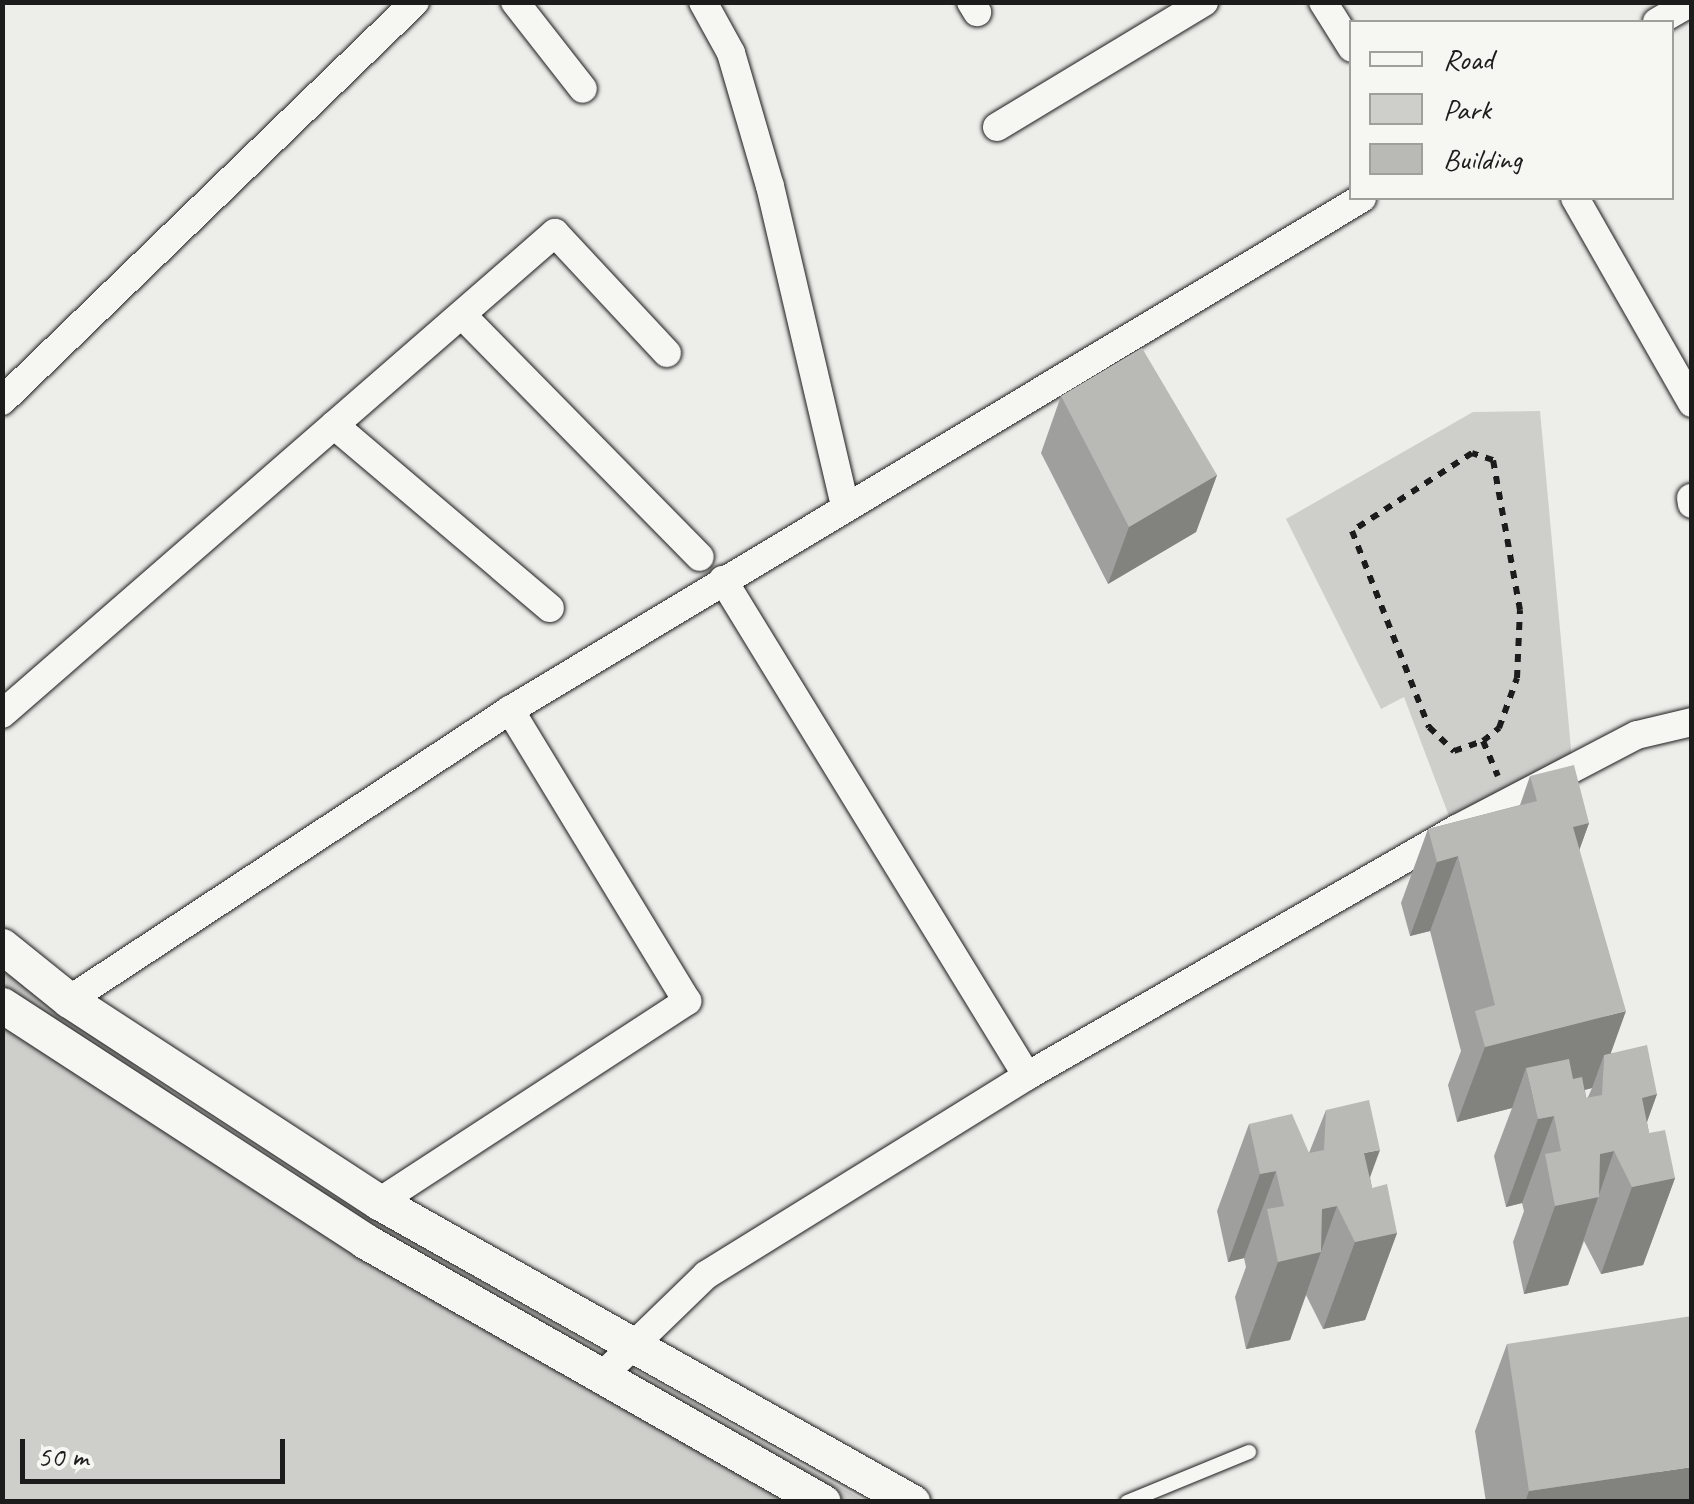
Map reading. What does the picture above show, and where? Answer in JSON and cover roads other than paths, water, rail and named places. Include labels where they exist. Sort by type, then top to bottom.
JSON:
[{"type":"street","points":[[2,401],[415,2]]},
{"type":"street","points":[[515,2],[583,88]]},
{"type":"street","points":[[702,2],[730,53],[770,186],[845,505]]},
{"type":"street","points":[[997,127],[1204,2]]},
{"type":"street","points":[[1323,2],[1349,43]]},
{"type":"street","points":[[1660,20],[1691,2]]},
{"type":"street","points":[[69,1000],[510,710],[845,505],[1359,200]]},
{"type":"street","points":[[1576,200],[1692,403]]},
{"type":"street","points":[[2,714],[556,233],[666,352]]},
{"type":"street","points":[[462,314],[700,557]]},
{"type":"street","points":[[334,426],[550,608]]},
{"type":"street","points":[[724,580],[1027,1076]]},
{"type":"street","points":[[379,1202],[687,1000],[510,710]]},
{"type":"street","points":[[606,1372],[706,1275],[1027,1076],[1546,782],[1638,734],[1692,722]]},
{"type":"street","points":[[1546,782],[1553,818]]},
{"type":"street","points":[[2,946],[69,1000],[379,1202],[636,1339],[912,1502]]},
{"type":"street","points":[[2,1005],[366,1241],[606,1372],[823,1502]]},
{"type":"lane","points":[[1127,1502],[1250,1452]]}]
